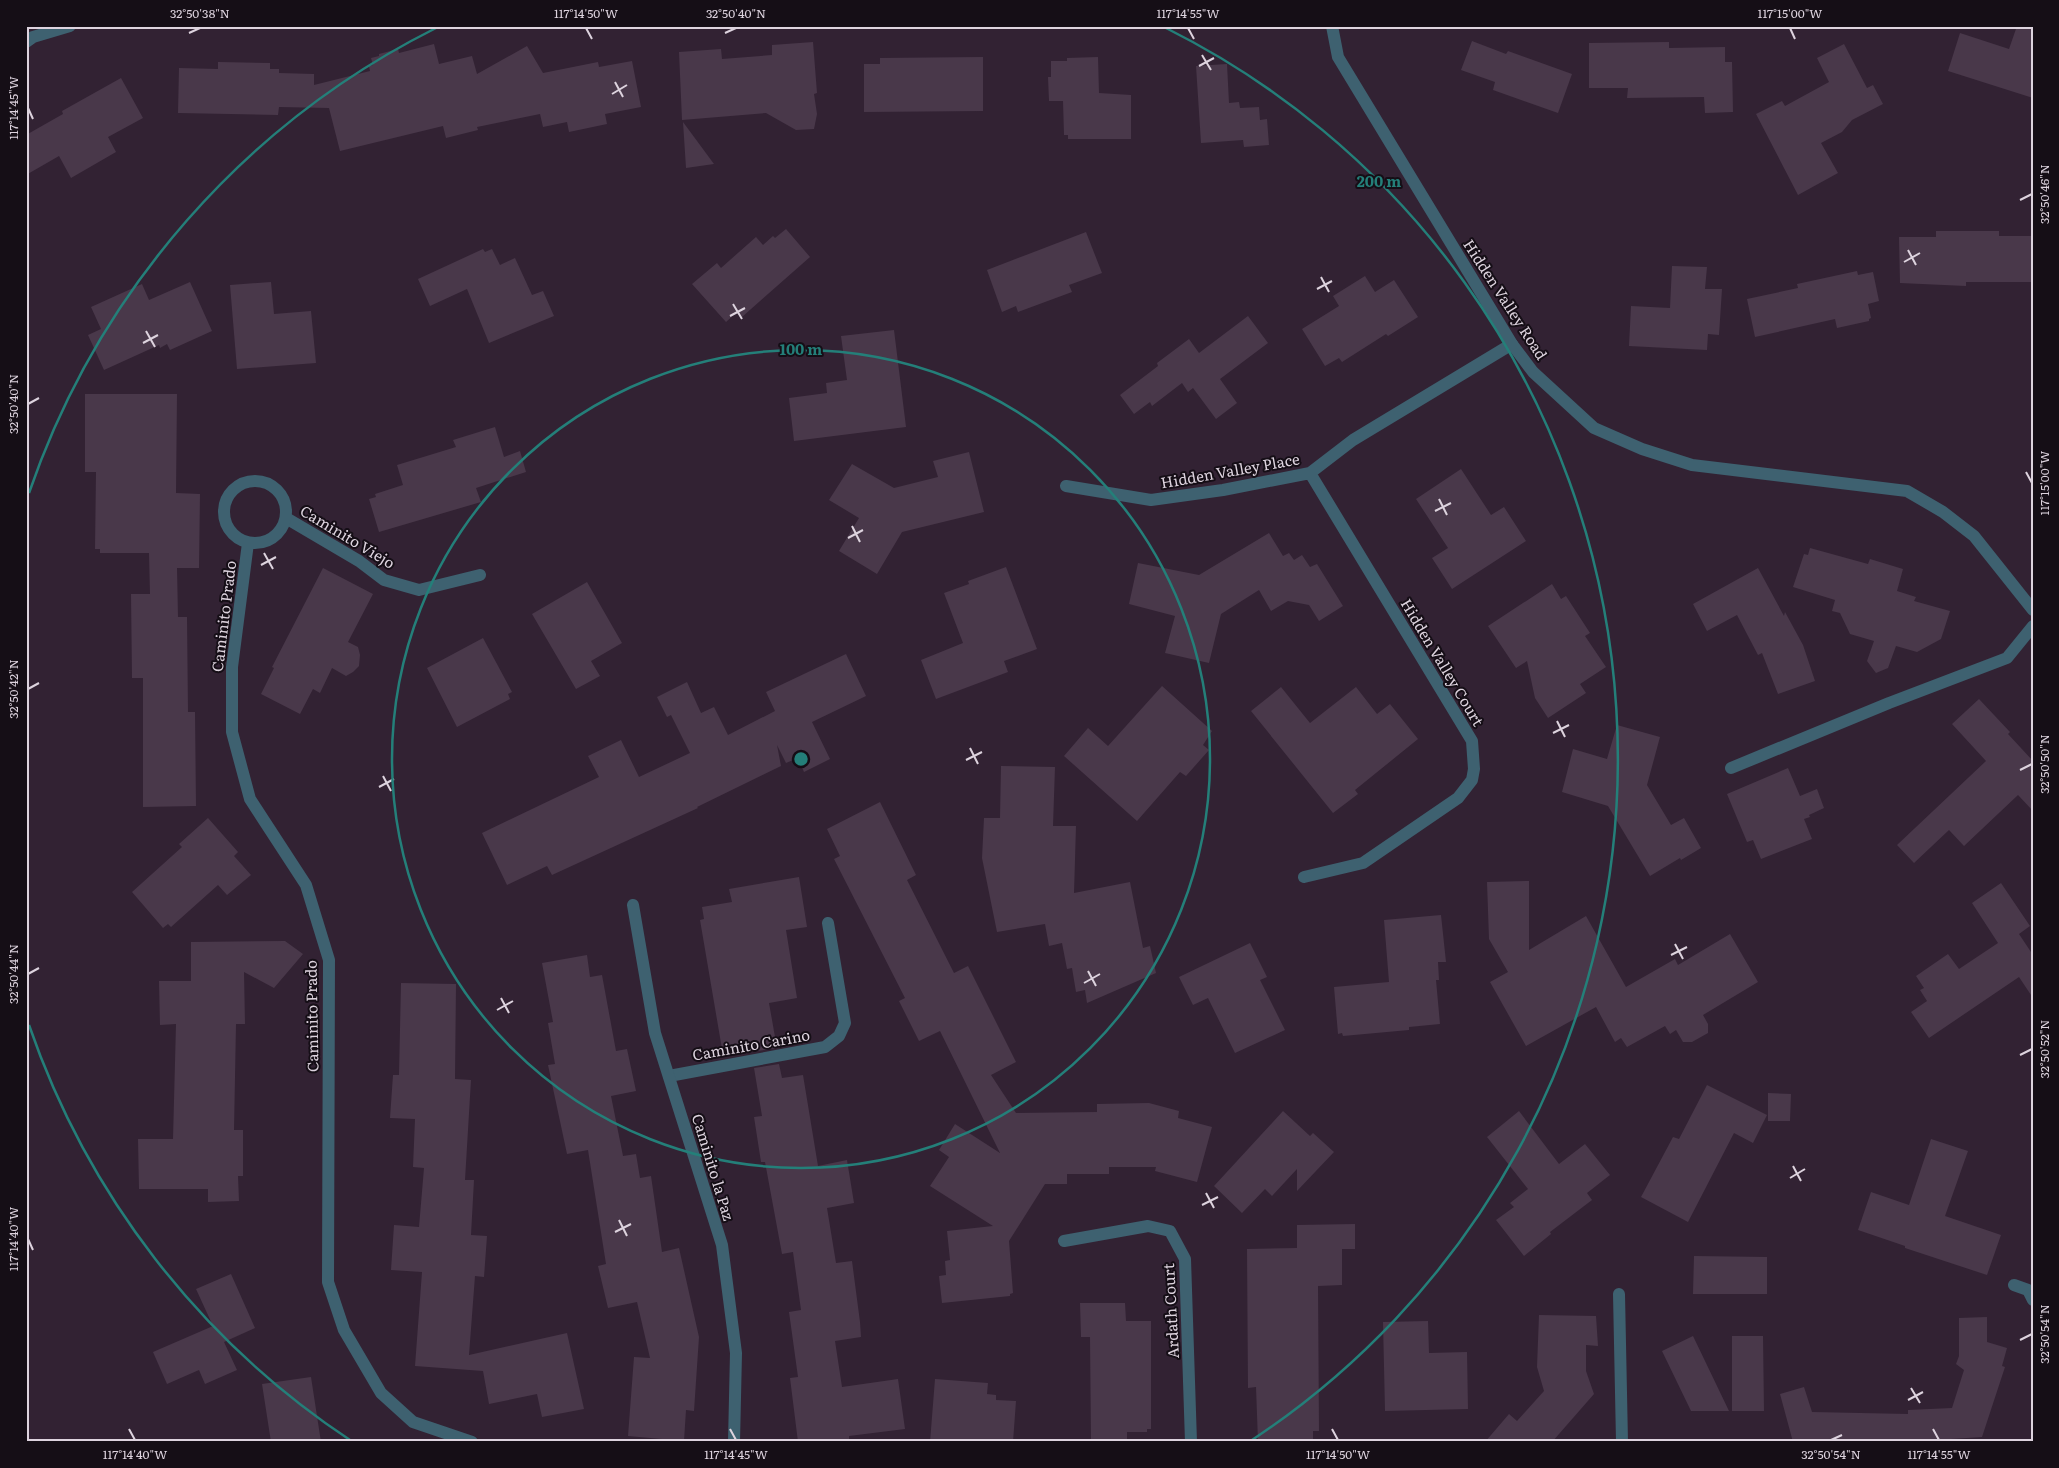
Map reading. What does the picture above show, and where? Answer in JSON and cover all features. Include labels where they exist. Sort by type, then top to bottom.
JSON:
[{"type":"street","points":[[26,42],[34,37],[70,26]]},
{"type":"street","name":"Hidden Valley Road","points":[[1332,26],[1338,56],[1512,344],[1533,372],[1594,428],[1642,449],[1692,465],[1907,491],[1943,512],[1974,536],[2033,610]]},
{"type":"street","name":"Hidden Valley Place","points":[[1066,486],[1151,500],[1223,490],[1310,473],[1353,440],[1512,344]]},
{"type":"street","name":"Hidden Valley Court","points":[[1304,877],[1363,863],[1458,798],[1472,780],[1474,769],[1472,741],[1310,473]]},
{"type":"street","name":"Caminito Prado","points":[[252,480],[261,481],[278,490],[284,499],[286,518],[279,531],[268,540],[248,543],[232,533],[223,515],[224,506],[227,496],[234,488],[252,480]]},
{"type":"street","name":"Caminito Viejo","points":[[286,518],[359,561],[384,580],[411,588],[420,590],[480,575]]},
{"type":"street","name":"Caminito Prado","points":[[248,543],[232,667],[232,732],[250,799],[306,885],[329,960],[328,1282],[344,1330],[381,1393],[413,1422],[472,1442]]},
{"type":"street","points":[[1731,768],[1889,703],[2007,658],[2033,626]]},
{"type":"street","name":"Caminito la Paz","points":[[633,905],[656,1033],[722,1245],[736,1353],[734,1442]]},
{"type":"street","name":"Caminito Carino","points":[[669,1076],[826,1048],[839,1036],[845,1023],[828,922]]},
{"type":"street","name":"Ardath Court","points":[[1064,1241],[1148,1226],[1170,1231],[1185,1259],[1190,1442]]},
{"type":"street","points":[[2014,1285],[2028,1290],[2033,1300]]},
{"type":"street","points":[[1619,1294],[1622,1442]]},
{"type":"building","points":[[2017,26],[2033,26],[2033,98],[1948,71],[1960,33],[2009,49]]},
{"type":"building","points":[[1472,41],[1506,54],[1508,51],[1572,74],[1558,113],[1493,90],[1495,82],[1461,70]]},
{"type":"building","points":[[813,42],[817,93],[814,94],[817,114],[814,129],[796,130],[766,113],[682,120],[679,52],[721,49],[722,59],[772,55],[772,45]]},
{"type":"building","points":[[1669,42],[1669,48],[1725,47],[1725,62],[1732,62],[1733,112],[1705,113],[1704,97],[1627,98],[1628,88],[1589,88],[1589,43]]},
{"type":"building","points":[[434,44],[439,64],[472,56],[477,74],[527,46],[543,73],[598,62],[599,67],[632,61],[641,107],[605,114],[607,124],[569,132],[567,122],[543,127],[540,114],[477,127],[478,130],[446,138],[443,126],[340,151],[329,108],[279,107],[278,115],[178,113],[179,68],[218,69],[218,62],[270,63],[270,69],[279,69],[279,73],[314,74],[314,85],[370,71],[369,66],[373,65],[371,58],[379,56],[379,54],[398,49],[399,53]]},
{"type":"building","points":[[1844,44],[1867,88],[1873,85],[1883,104],[1852,120],[1842,132],[1821,143],[1838,173],[1798,195],[1756,114],[1782,101],[1785,106],[1829,82],[1817,58]]},
{"type":"building","points":[[983,57],[983,111],[864,112],[864,64],[880,64],[880,58]]},
{"type":"building","points":[[1098,57],[1099,93],[1131,95],[1131,139],[1068,139],[1068,135],[1064,135],[1063,101],[1049,101],[1048,77],[1051,77],[1051,61],[1067,61],[1067,58]]},
{"type":"building","points":[[1227,64],[1229,103],[1239,102],[1240,108],[1259,107],[1260,120],[1267,119],[1269,145],[1244,147],[1243,140],[1201,143],[1196,66]]},
{"type":"building","points":[[121,78],[143,118],[108,137],[116,152],[71,178],[59,156],[26,175],[26,135],[63,114],[62,111]]},
{"type":"building","points":[[683,122],[714,164],[686,168]]},
{"type":"building","points":[[786,229],[810,257],[742,317],[737,312],[726,322],[692,284],[717,263],[721,268],[756,237],[763,245],[773,236],[775,238]]},
{"type":"building","points":[[1936,231],[1999,231],[1999,236],[2033,236],[2033,282],[1966,282],[1966,286],[1900,283],[1899,237],[1936,237]]},
{"type":"building","points":[[1086,232],[1102,273],[1069,285],[1072,292],[1018,312],[1016,306],[1002,312],[987,270]]},
{"type":"building","points":[[483,249],[485,252],[492,249],[500,265],[515,258],[532,295],[543,291],[554,316],[489,343],[467,289],[430,306],[418,279]]},
{"type":"building","points":[[1672,266],[1707,267],[1705,289],[1722,289],[1719,335],[1708,334],[1707,350],[1629,346],[1631,306],[1670,308]]},
{"type":"building","points":[[1857,271],[1858,275],[1873,272],[1879,301],[1868,304],[1871,318],[1869,321],[1837,328],[1835,319],[1755,337],[1747,299],[1798,288],[1797,284]]},
{"type":"building","points":[[1365,276],[1375,292],[1394,280],[1418,317],[1388,336],[1386,334],[1342,362],[1339,358],[1325,366],[1302,329],[1339,306],[1333,296]]},
{"type":"building","points":[[190,282],[212,331],[170,350],[167,344],[160,348],[159,345],[104,370],[88,335],[101,329],[91,307],[142,284],[149,300]]},
{"type":"building","points":[[271,282],[274,314],[311,311],[316,363],[237,369],[230,285]]},
{"type":"building","points":[[1248,316],[1268,343],[1220,379],[1237,403],[1216,419],[1193,388],[1188,392],[1182,383],[1152,406],[1150,402],[1134,414],[1120,395],[1158,366],[1157,363],[1189,339],[1199,353]]},
{"type":"building","points":[[894,330],[906,427],[794,441],[789,398],[827,393],[826,383],[847,380],[841,336]]},
{"type":"building","points":[[85,394],[177,394],[176,493],[200,494],[199,568],[177,568],[178,617],[187,617],[188,712],[195,712],[196,806],[143,807],[143,678],[132,678],[131,594],[150,594],[149,553],[100,553],[100,549],[95,549],[96,472],[85,472]]},
{"type":"building","points":[[495,427],[504,457],[520,451],[526,472],[476,488],[481,502],[379,532],[369,499],[376,497],[375,494],[403,485],[397,465],[456,447],[453,440]]},
{"type":"building","points":[[969,452],[984,512],[902,532],[877,574],[839,551],[859,518],[829,500],[852,464],[894,488],[938,477],[933,461]]},
{"type":"building","points":[[1461,469],[1491,515],[1504,507],[1526,541],[1452,589],[1432,558],[1448,548],[1416,499]]},
{"type":"building","points":[[1269,533],[1283,556],[1289,553],[1294,560],[1302,555],[1310,567],[1317,564],[1343,606],[1319,621],[1309,605],[1288,601],[1271,611],[1259,590],[1221,614],[1209,663],[1165,653],[1175,616],[1129,604],[1138,563],[1199,575]]},
{"type":"building","points":[[1810,548],[1868,564],[1870,559],[1903,569],[1897,591],[1916,597],[1914,601],[1950,611],[1941,639],[1917,652],[1896,646],[1888,668],[1876,673],[1867,661],[1874,641],[1850,634],[1840,613],[1832,611],[1835,600],[1793,587],[1804,554],[1808,555]]},
{"type":"building","points":[[1006,567],[1037,649],[1004,661],[1008,672],[936,699],[921,660],[963,643],[944,593],[969,584],[968,581]]},
{"type":"building","points":[[323,568],[373,594],[348,642],[358,647],[360,655],[359,666],[346,676],[332,668],[320,693],[313,689],[300,714],[261,694],[274,668],[272,667]]},
{"type":"building","points":[[1758,568],[1784,616],[1785,612],[1803,645],[1815,681],[1778,694],[1762,653],[1758,655],[1737,615],[1707,631],[1693,604]]},
{"type":"building","points":[[587,582],[622,643],[591,661],[600,676],[576,689],[532,614]]},
{"type":"building","points":[[1552,584],[1561,599],[1566,596],[1590,633],[1585,636],[1606,667],[1580,684],[1586,693],[1548,718],[1535,698],[1527,661],[1516,668],[1488,626]]},
{"type":"building","points":[[483,638],[512,692],[508,694],[510,699],[457,727],[427,668]]},
{"type":"building","points":[[846,654],[866,696],[812,722],[830,759],[804,772],[798,758],[786,763],[777,745],[781,766],[698,808],[552,875],[547,866],[507,885],[482,833],[599,777],[588,756],[621,740],[639,777],[690,753],[671,715],[667,717],[657,697],[687,682],[701,713],[714,707],[728,735],[775,711],[766,692]]},
{"type":"building","points":[[1162,686],[1212,731],[1203,745],[1209,750],[1186,776],[1180,772],[1137,821],[1064,756],[1088,728],[1108,746]]},
{"type":"building","points":[[1281,687],[1310,723],[1356,687],[1377,714],[1390,704],[1418,739],[1355,790],[1358,794],[1333,813],[1251,711]]},
{"type":"building","points":[[1979,699],[2010,732],[2008,734],[2033,761],[2033,811],[2018,795],[1964,846],[1949,830],[1914,863],[1897,845],[1986,761],[1952,724]]},
{"type":"building","points":[[1617,725],[1660,737],[1647,785],[1671,825],[1684,818],[1701,848],[1650,876],[1608,806],[1562,792],[1573,749],[1607,759]]},
{"type":"building","points":[[1001,766],[1055,767],[1053,826],[1076,826],[1074,893],[1130,882],[1143,948],[1150,946],[1156,973],[1087,1003],[1085,990],[1076,992],[1072,968],[1067,969],[1062,943],[1049,946],[1045,924],[997,932],[982,858],[984,818],[1000,818]]},
{"type":"building","points":[[1788,768],[1800,796],[1817,789],[1824,808],[1804,819],[1812,839],[1761,859],[1753,840],[1747,842],[1727,794]]},
{"type":"building","points":[[880,802],[916,875],[907,880],[954,973],[968,966],[1016,1062],[991,1075],[1016,1113],[1097,1112],[1097,1104],[1149,1103],[1179,1111],[1178,1118],[1212,1127],[1197,1182],[1155,1171],[1156,1167],[1109,1167],[1109,1174],[1067,1174],[1067,1184],[1045,1184],[1009,1241],[1013,1293],[1010,1296],[942,1303],[939,1276],[946,1275],[945,1261],[950,1260],[947,1231],[993,1226],[930,1186],[949,1157],[939,1150],[955,1124],[1000,1153],[940,1031],[919,1041],[899,1001],[905,998],[834,859],[840,856],[827,829]]},
{"type":"building","points":[[208,818],[238,852],[234,856],[251,875],[227,895],[218,885],[171,927],[168,924],[163,928],[132,892],[182,847],[179,844]]},
{"type":"building","points":[[799,877],[807,927],[786,930],[797,998],[769,1003],[777,1048],[751,1052],[750,1044],[722,1049],[700,920],[704,919],[702,907],[732,902],[729,889]]},
{"type":"building","points":[[1529,881],[1529,950],[1586,916],[1626,987],[1675,959],[1678,965],[1730,934],[1758,982],[1703,1015],[1708,1024],[1708,1033],[1692,1042],[1683,1042],[1676,1030],[1670,1034],[1665,1026],[1627,1047],[1621,1038],[1615,1042],[1596,1007],[1526,1046],[1490,982],[1508,972],[1489,939],[1487,882]]},
{"type":"building","points":[[2001,883],[2030,926],[2019,934],[2033,955],[2033,998],[2019,977],[1929,1038],[1911,1012],[1927,1001],[1920,990],[1924,988],[1916,976],[1948,954],[1959,969],[1998,943],[1972,903]]},
{"type":"building","points":[[1441,915],[1446,962],[1438,962],[1439,980],[1436,980],[1440,1024],[1409,1027],[1409,1030],[1343,1036],[1342,1033],[1338,1034],[1334,987],[1389,982],[1384,920]]},
{"type":"building","points":[[285,941],[303,954],[274,988],[244,972],[245,1024],[236,1024],[234,1130],[243,1130],[243,1176],[238,1176],[239,1201],[208,1202],[208,1189],[139,1189],[138,1139],[173,1139],[176,1024],[160,1025],[159,981],[191,981],[191,942]]},
{"type":"building","points":[[1250,943],[1267,977],[1260,980],[1285,1030],[1235,1053],[1208,998],[1193,1005],[1179,977]]},
{"type":"building","points":[[587,955],[590,977],[602,975],[616,1051],[627,1049],[636,1091],[611,1096],[623,1156],[636,1154],[640,1178],[651,1176],[662,1252],[679,1248],[699,1337],[694,1411],[686,1410],[684,1441],[628,1436],[634,1357],[650,1358],[637,1302],[608,1308],[598,1266],[606,1264],[588,1150],[567,1154],[548,1065],[555,1064],[548,1023],[553,1022],[542,963]]},
{"type":"building","points":[[401,983],[456,984],[455,1079],[471,1080],[465,1180],[474,1180],[471,1235],[487,1236],[484,1277],[475,1276],[469,1355],[567,1333],[584,1409],[542,1417],[537,1394],[489,1404],[483,1371],[415,1366],[422,1272],[391,1270],[394,1225],[419,1227],[424,1168],[413,1167],[415,1119],[390,1118],[393,1075],[399,1075]]},
{"type":"building","points":[[779,1064],[782,1078],[803,1075],[818,1166],[847,1160],[854,1203],[827,1208],[836,1263],[852,1261],[860,1322],[861,1337],[835,1341],[842,1387],[898,1379],[905,1429],[849,1436],[849,1442],[798,1442],[790,1378],[798,1377],[789,1312],[801,1310],[793,1252],[782,1254],[765,1162],[761,1162],[754,1117],[762,1116],[754,1068]]},
{"type":"building","points":[[1707,1085],[1767,1115],[1753,1143],[1734,1133],[1688,1222],[1641,1197],[1673,1137],[1679,1139]]},
{"type":"building","points":[[1768,1093],[1791,1094],[1790,1121],[1768,1121]]},
{"type":"building","points":[[1283,1111],[1310,1136],[1313,1133],[1334,1152],[1297,1191],[1297,1169],[1272,1196],[1265,1189],[1242,1213],[1214,1186]]},
{"type":"building","points":[[1519,1111],[1559,1164],[1585,1144],[1610,1175],[1587,1193],[1592,1200],[1550,1232],[1551,1234],[1524,1256],[1496,1220],[1514,1207],[1510,1203],[1528,1189],[1487,1137]]},
{"type":"building","points":[[1931,1139],[1968,1151],[1945,1216],[2001,1235],[1987,1275],[1905,1248],[1905,1246],[1858,1230],[1871,1192],[1909,1205]]},
{"type":"building","points":[[1355,1224],[1355,1249],[1342,1249],[1342,1285],[1318,1286],[1319,1431],[1313,1431],[1313,1442],[1258,1442],[1256,1387],[1248,1388],[1247,1249],[1297,1248],[1297,1225]]},
{"type":"building","points":[[1694,1256],[1767,1257],[1767,1294],[1693,1294]]},
{"type":"building","points":[[231,1274],[255,1328],[224,1342],[237,1370],[205,1384],[199,1370],[167,1384],[153,1352],[213,1326],[196,1289]]},
{"type":"building","points":[[1080,1303],[1125,1303],[1126,1321],[1151,1321],[1151,1429],[1147,1429],[1147,1432],[1127,1432],[1127,1442],[1091,1442],[1090,1337],[1081,1337]]},
{"type":"building","points":[[1539,1315],[1596,1316],[1598,1346],[1586,1345],[1586,1371],[1594,1394],[1552,1442],[1485,1442],[1509,1414],[1517,1421],[1544,1391],[1537,1367]]},
{"type":"building","points":[[1987,1317],[1987,1342],[2007,1348],[2002,1366],[2005,1367],[1982,1437],[1936,1440],[1936,1442],[1793,1442],[1780,1394],[1804,1387],[1812,1412],[1908,1414],[1908,1410],[1952,1408],[1964,1370],[1956,1364],[1959,1356],[1959,1318]]},
{"type":"building","points":[[1428,1321],[1429,1353],[1467,1352],[1468,1409],[1385,1411],[1383,1322]]},
{"type":"building","points":[[1693,1336],[1729,1411],[1691,1411],[1662,1351]]},
{"type":"building","points":[[1732,1336],[1763,1336],[1764,1411],[1732,1411]]},
{"type":"building","points":[[311,1377],[321,1442],[271,1442],[262,1384]]},
{"type":"building","points":[[935,1379],[988,1383],[987,1394],[996,1395],[996,1400],[1016,1401],[1013,1442],[930,1442]]}]
